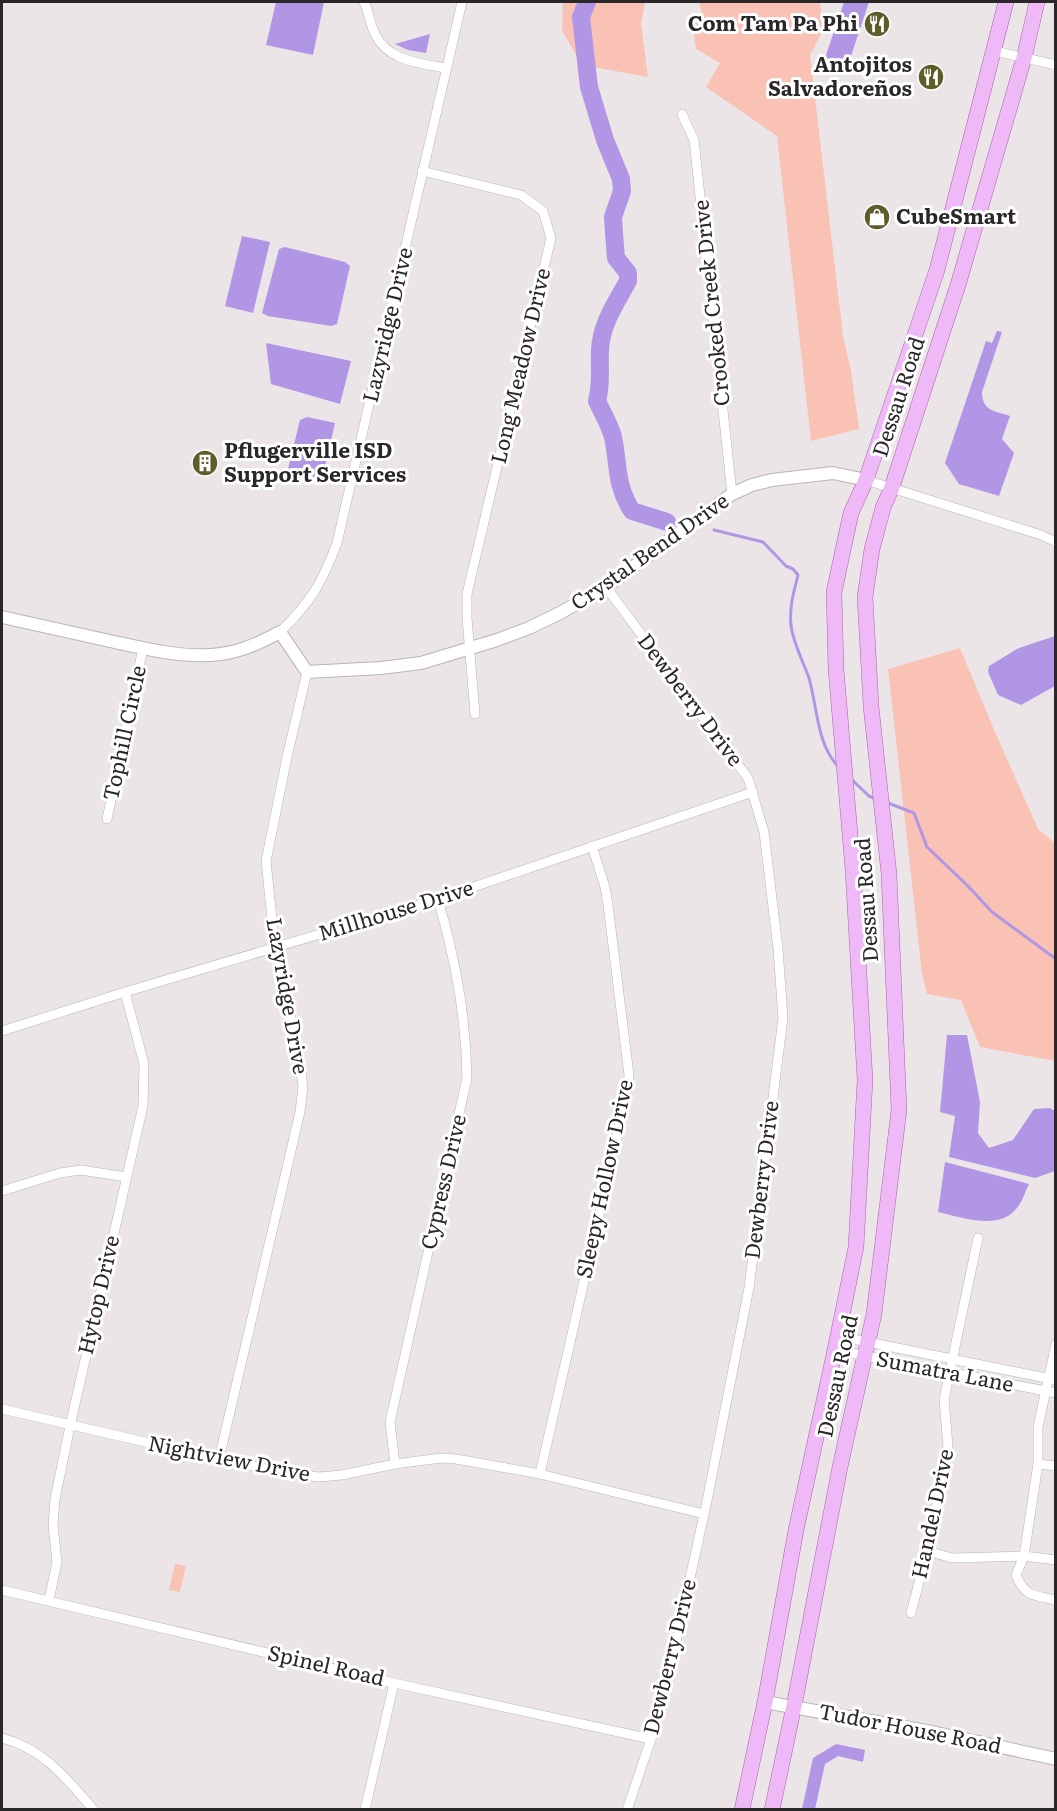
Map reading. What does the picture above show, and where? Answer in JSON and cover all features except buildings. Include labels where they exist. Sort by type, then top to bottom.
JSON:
[{"type":"main road","name":"Dessau Road","points":[[742,1809],[765,1701],[796,1530],[856,1247],[865,1080],[853,870],[836,669],[834,589],[851,513],[866,480],[937,270],[1006,2]]},
{"type":"main road","name":"Dessau Road","points":[[772,1809],[840,1467],[874,1314],[899,1110],[889,874],[871,706],[865,597],[872,549],[883,508],[892,487],[958,285],[1024,58],[1037,2]]},
{"type":"street","points":[[364,2],[374,33],[393,55],[407,61],[446,68]]},
{"type":"street","name":"Lazyridge Drive","points":[[280,632],[300,613],[315,592],[327,570],[337,543],[462,2]]},
{"type":"street","points":[[995,51],[1056,65]]},
{"type":"street","name":"Crooked Creek Drive","points":[[682,114],[694,140],[732,494]]},
{"type":"street","name":"Long Meadow Drive","points":[[422,171],[521,195],[543,211],[551,238],[467,594],[475,714]]},
{"type":"street","name":"Crystal Bend Drive","points":[[307,672],[381,668],[421,663],[529,628],[606,587],[732,494],[753,485],[772,480],[833,473],[866,480]]},
{"type":"street","points":[[866,480],[1041,535],[1056,542]]},
{"type":"street","name":"Dewberry Drive","points":[[606,587],[748,778],[764,832],[771,880],[783,1018],[748,1288],[704,1514],[674,1651],[651,1739],[627,1809]]},
{"type":"street","points":[[2,617],[143,648],[186,655],[211,655],[236,651],[256,645],[280,632],[307,672]]},
{"type":"street","name":"Tophill Circle","points":[[107,819],[143,648]]},
{"type":"street","name":"Lazyridge Drive","points":[[219,1459],[300,1112],[303,1087],[275,948],[266,861],[307,672]]},
{"type":"street","name":"Millhouse Drive","points":[[2,1032],[125,992],[438,899],[753,792]]},
{"type":"street","name":"Sleepy Hollow Drive","points":[[540,1474],[629,1075],[608,905],[592,846]]},
{"type":"street","name":"Cypress Drive","points":[[395,1464],[390,1422],[467,1078],[460,988],[438,899]]},
{"type":"street","name":"Hytop Drive","points":[[49,1600],[57,1562],[53,1525],[55,1499],[143,1106],[144,1064],[125,992]]},
{"type":"street","points":[[2,1191],[60,1173],[81,1170],[126,1177]]},
{"type":"street","name":"Handel Drive","points":[[911,1613],[946,1460],[948,1446],[944,1399],[978,1238]]},
{"type":"street","name":"Sumatra Lane","points":[[837,1343],[950,1373],[1050,1393]]},
{"type":"street","name":"Sumatra Lane","points":[[837,1343],[865,1349],[953,1358],[1052,1379]]},
{"type":"street","points":[[1056,1344],[1050,1393],[1038,1427],[1038,1464],[1024,1556],[1017,1575],[1021,1587],[1030,1595],[1056,1600]]},
{"type":"street","name":"Nightview Drive","points":[[2,1409],[70,1426],[295,1474],[319,1477],[342,1475],[395,1464],[448,1458],[540,1474],[704,1514]]},
{"type":"street","points":[[1038,1464],[1056,1466]]},
{"type":"street","points":[[927,1551],[952,1558],[1024,1556],[1056,1560]]},
{"type":"street","name":"Spinel Road","points":[[2,1590],[394,1683],[651,1739]]},
{"type":"street","points":[[365,1809],[394,1683]]},
{"type":"street","name":"Tudor House Road","points":[[765,1701],[1056,1758]]},
{"type":"street","points":[[2,1738],[30,1749],[45,1758],[61,1772],[94,1809]]},
{"type":"shaded area","points":[[276,2],[324,2],[313,55],[266,45]]},
{"type":"shaded area","points":[[563,2],[645,2],[641,23],[648,77],[582,65],[562,31]]},
{"type":"shaded area","points":[[699,2],[820,2],[823,30],[810,55],[843,336],[851,371],[859,429],[811,441],[777,136],[706,87],[720,63],[696,49],[693,26],[702,14]]},
{"type":"shaded area","points":[[844,2],[869,2],[848,65],[825,58]]},
{"type":"shaded area","points":[[430,34],[426,53],[408,50],[395,44]]},
{"type":"shaded area","points":[[242,236],[270,242],[253,313],[225,306]]},
{"type":"shaded area","points":[[285,247],[345,262],[350,266],[337,324],[331,326],[268,316],[262,313],[279,249]]},
{"type":"shaded area","points":[[997,331],[1002,332],[982,392],[987,407],[1010,416],[1002,439],[1014,453],[999,496],[959,484],[945,463],[986,341],[992,343]]},
{"type":"shaded area","points":[[266,343],[351,361],[340,404],[271,384]]},
{"type":"shaded area","points":[[307,417],[335,423],[322,479],[287,473],[300,420]]},
{"type":"shaded area","points":[[1055,636],[1055,686],[1021,705],[998,695],[988,672],[989,666],[1019,648]]},
{"type":"shaded area","points":[[960,648],[1038,829],[1055,843],[1055,1061],[980,1047],[961,1000],[927,994],[922,973],[888,669]]},
{"type":"shaded area","points":[[947,1035],[967,1035],[980,1102],[978,1133],[989,1148],[1013,1140],[1034,1109],[1050,1108],[1055,1111],[1055,1171],[1035,1178],[949,1157],[955,1116],[940,1112]]},
{"type":"shaded area","points":[[945,1162],[1029,1184],[1018,1207],[1008,1216],[999,1219],[979,1221],[938,1212]]},
{"type":"shaded area","points":[[175,1564],[186,1566],[180,1592],[169,1590]]},
{"type":"shaded area","points":[[836,1744],[865,1750],[863,1762],[838,1756],[825,1764],[815,1809],[802,1809],[813,1758]]},
{"type":"waterway","points":[[587,2],[581,17],[589,87],[605,140],[621,179],[622,191],[613,217],[614,233],[616,258],[628,273],[628,281],[603,331],[597,401],[612,432],[620,483],[632,511],[667,522]]},
{"type":"waterway","points":[[714,530],[763,542],[798,575],[791,606],[792,632],[809,678],[822,736],[831,757],[838,766]]},
{"type":"waterway","points":[[851,779],[869,796],[876,799]]},
{"type":"waterway","points":[[888,803],[914,813],[927,847],[992,912],[1056,959]]},
{"type":"place","name":"Com Tam Pa Phi","points":[[877,24]]},
{"type":"place","name":"Antojitos Salvadoreños","points":[[931,77]]},
{"type":"place","name":"CubeSmart","points":[[877,217]]},
{"type":"place","name":"Pflugerville ISD Support Services","points":[[205,463]]}]
